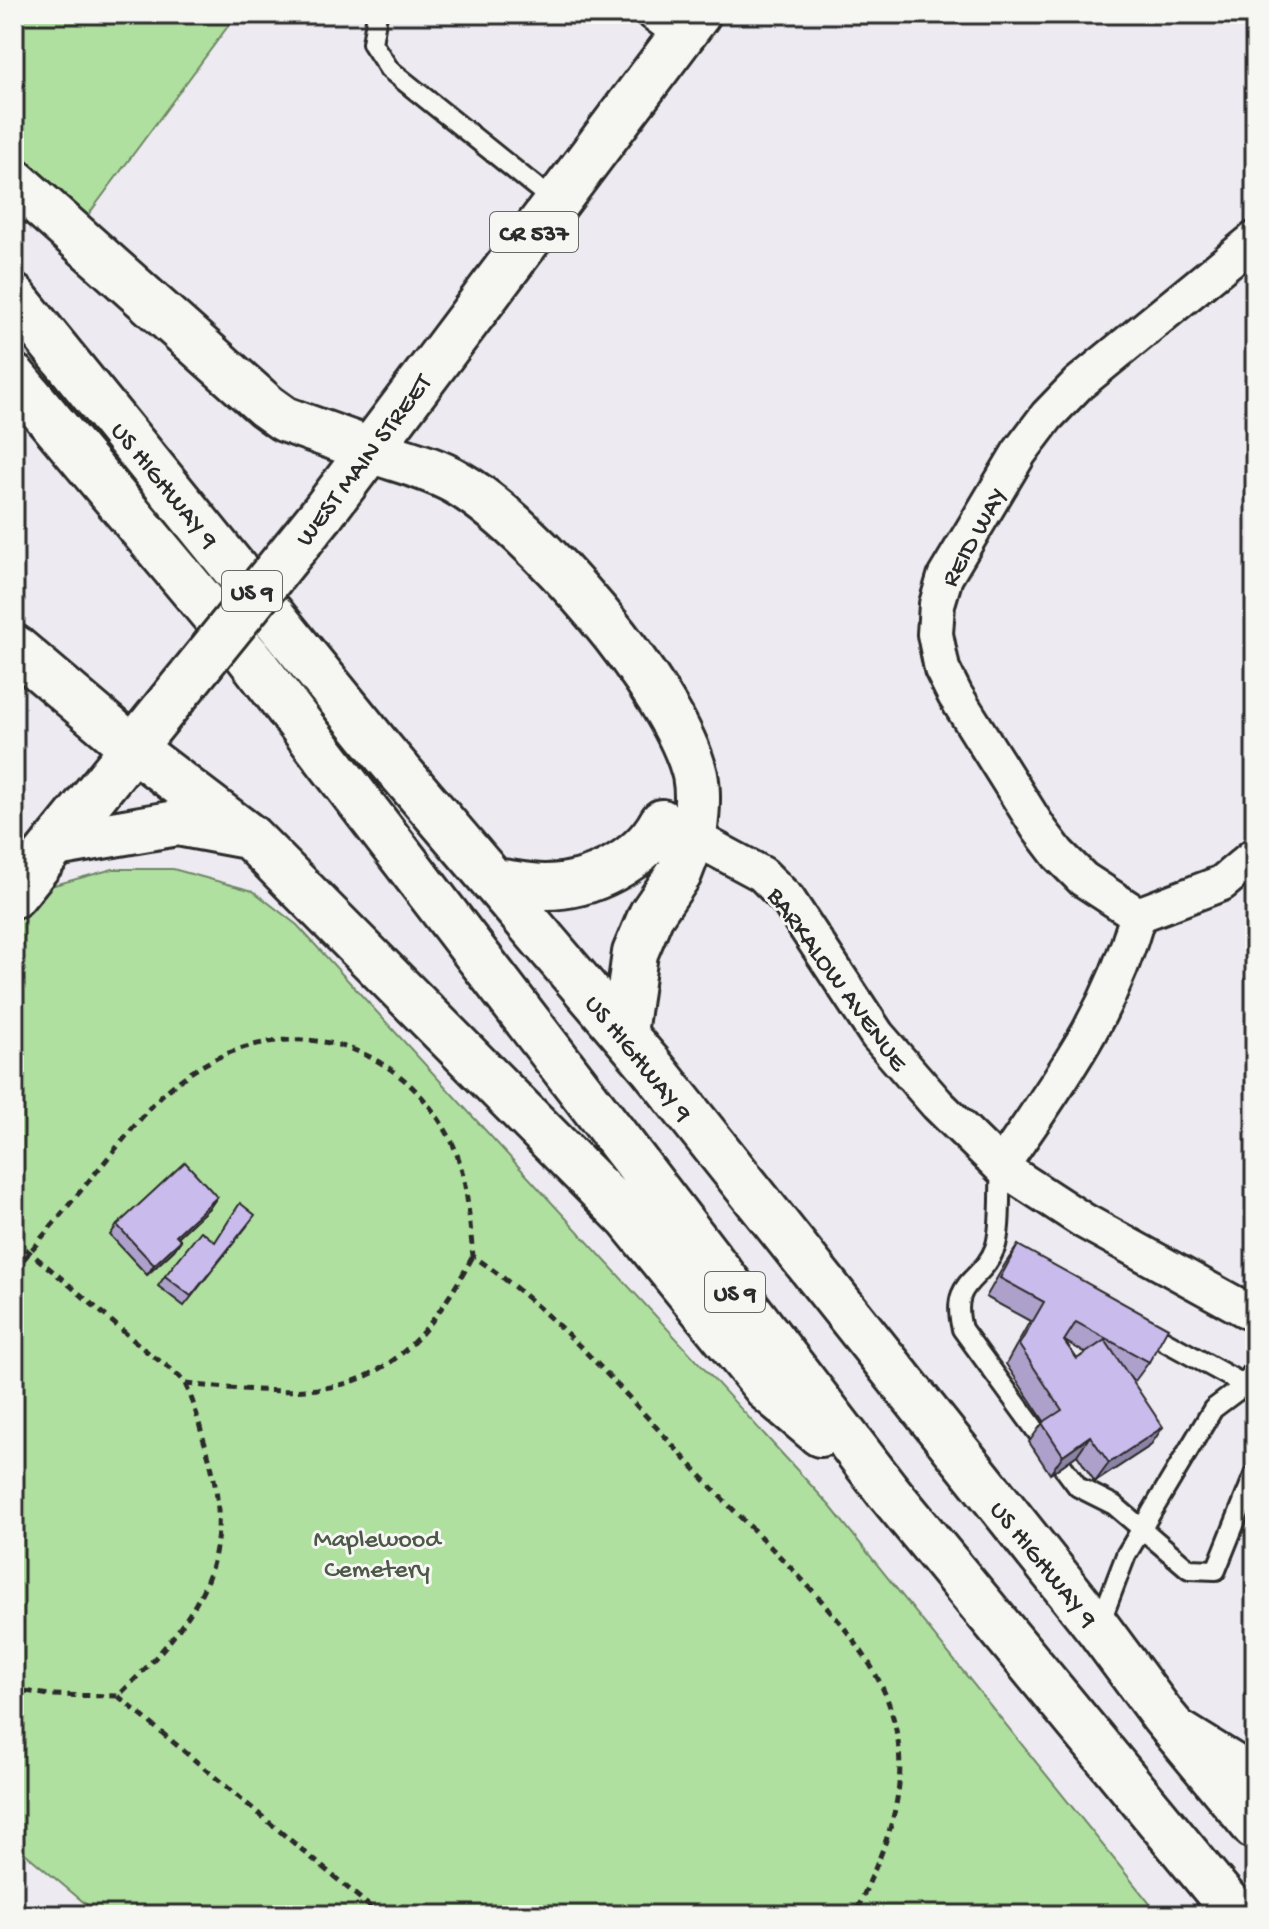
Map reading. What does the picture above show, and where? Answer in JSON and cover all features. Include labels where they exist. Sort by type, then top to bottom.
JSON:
[{"type":"main road","name":"WEST MAIN STREET","points":[[14,895],[322,514],[688,27]]},
{"type":"main road","points":[[14,181],[284,419],[455,481],[490,506],[580,593],[622,644],[679,732],[695,775],[698,809],[678,828],[651,842],[626,862],[586,881],[547,887],[495,881]]},
{"type":"main road","name":"US HIGHWAY 9","points":[[14,297],[374,741],[624,1034],[1098,1628],[1163,1716],[1255,1827]]},
{"type":"main road","name":"US HIGHWAY 9","points":[[14,377],[248,656],[886,1489],[1237,1915]]},
{"type":"main road","points":[[14,647],[133,748],[250,837],[629,1219],[769,1391],[886,1489]]},
{"type":"main road","points":[[55,844],[177,823],[250,837]]},
{"type":"main road","points":[[624,1034],[635,953],[651,915],[679,874],[678,828]]},
{"type":"street","name":"REID WAY","points":[[1138,915],[1083,879],[1039,829],[942,669],[935,634],[937,604],[945,577],[1019,453],[1047,416],[1078,384],[1255,239]]},
{"type":"street","name":"BARKALOW AVENUE","points":[[678,828],[762,874],[788,900],[877,1035],[937,1104],[1001,1167],[1084,1221],[1255,1315]]},
{"type":"street","points":[[1001,1167],[1089,1036],[1121,972],[1138,915],[1222,883],[1255,855]]},
{"type":"street","points":[[1163,1716],[1255,1774]]},
{"type":"lane","points":[[377,14],[372,43],[389,69],[556,203]]},
{"type":"lane","points":[[642,14],[688,27]]},
{"type":"lane","points":[[1001,1167],[1001,1252],[963,1289],[957,1310],[962,1329],[1040,1436]]},
{"type":"lane","points":[[1128,1321],[1250,1390]]},
{"type":"lane","points":[[1250,1390],[1255,1368]]},
{"type":"lane","points":[[1098,1628],[1126,1555],[1213,1409],[1250,1390]]},
{"type":"lane","points":[[1063,1467],[1078,1487],[1114,1505],[1140,1531],[1189,1569],[1216,1570],[1255,1473]]},
{"type":"path","points":[[14,1271],[171,1085],[232,1049],[261,1040],[294,1038],[334,1045],[365,1056],[392,1072],[423,1100],[453,1146],[467,1195],[473,1256],[449,1301],[425,1331],[399,1356],[368,1377],[304,1393],[186,1384]]},
{"type":"path","points":[[14,1240],[186,1384],[214,1474],[218,1508],[215,1552],[206,1586],[190,1617],[168,1647],[118,1696]]},
{"type":"path","points":[[473,1256],[549,1315],[834,1618],[872,1666],[891,1709],[901,1764],[891,1834],[857,1910],[848,1915]]},
{"type":"path","points":[[14,1689],[49,1695],[118,1696],[380,1915]]},
{"type":"path","points":[[857,1910],[877,1915]]},
{"type":"green space","points":[[14,14],[237,14],[74,234],[14,181]]},
{"type":"green space","name":"Maplewood Cemetery","points":[[113,869],[173,869],[253,891],[297,925],[830,1506],[1159,1915],[99,1915],[14,1844],[14,896]]},
{"type":"building","points":[[185,1162],[217,1197],[176,1235],[181,1240],[154,1265],[117,1225]]},
{"type":"building","points":[[240,1203],[255,1215],[191,1296],[165,1276],[201,1231],[215,1242]]},
{"type":"building","points":[[1018,1245],[1168,1328],[1149,1362],[1076,1322],[1064,1341],[1077,1359],[1105,1340],[1163,1427],[1109,1463],[1090,1436],[1063,1455],[1042,1423],[1062,1410],[1019,1345],[1044,1302],[1000,1278]]}]
